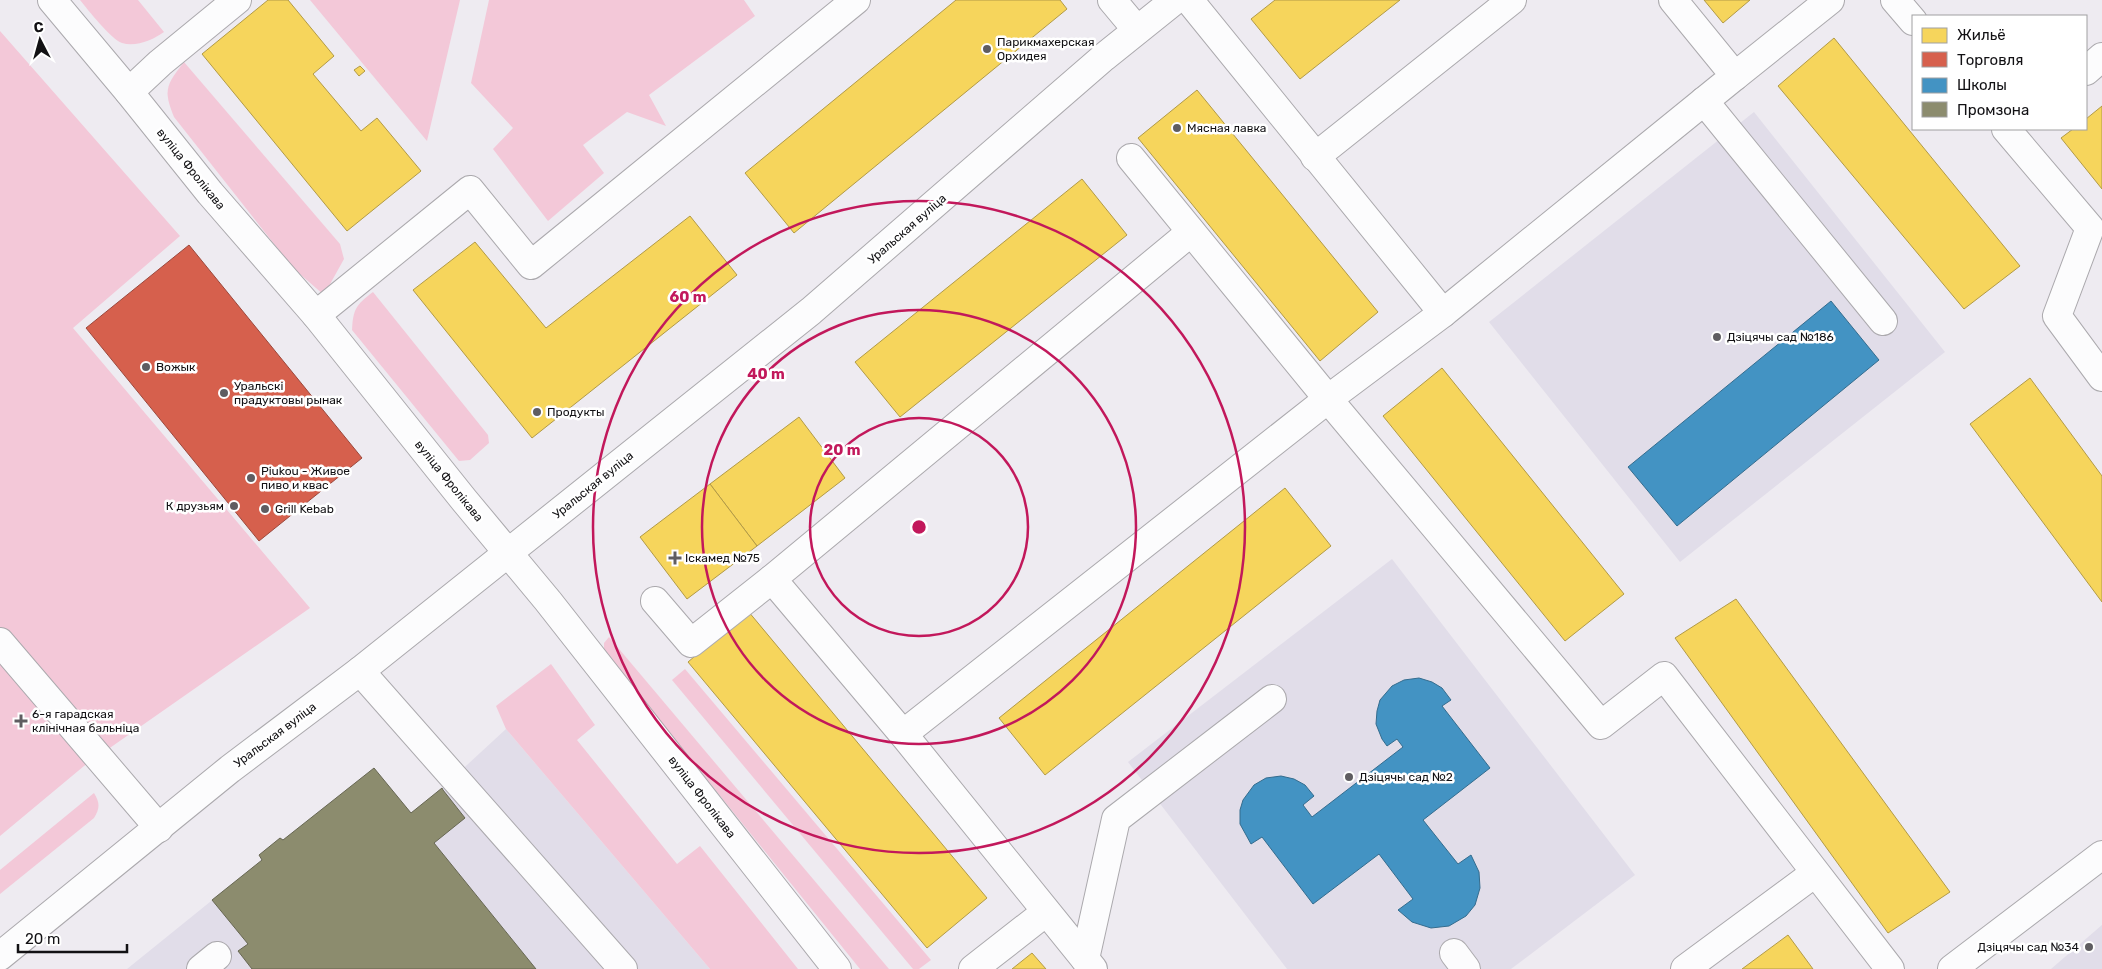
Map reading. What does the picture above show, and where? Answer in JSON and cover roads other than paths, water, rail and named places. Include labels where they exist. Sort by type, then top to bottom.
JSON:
[{"type":"street","name":"вуліца Фролікава","points":[[52,0],[210,193],[316,315],[508,552],[836,969]]},
{"type":"street","points":[[129,92],[160,63],[237,0]]},
{"type":"street","points":[[316,315],[470,190],[531,265],[856,0]]},
{"type":"street","points":[[1112,0],[1137,30]]},
{"type":"street","name":"Уральская вуліца","points":[[0,956],[230,769],[360,671],[811,311],[1137,30],[1175,0]]},
{"type":"street","points":[[1189,0],[1443,314]]},
{"type":"street","points":[[1315,157],[1512,0]]},
{"type":"street","points":[[1673,0],[1735,76]]},
{"type":"street","points":[[904,734],[1328,399],[1443,314],[1830,0]]},
{"type":"street","points":[[1895,0],[1912,20]]},
{"type":"street","points":[[2087,70],[2102,57]]},
{"type":"street","points":[[1704,101],[1883,321]]},
{"type":"street","points":[[2010,130],[2090,228],[2057,316],[2102,377]]},
{"type":"street","points":[[1131,158],[1328,399],[1601,725],[1664,676],[1890,969]]},
{"type":"street","points":[[655,601],[691,643],[772,579],[1191,232]]},
{"type":"street","points":[[772,579],[904,734],[1089,964]]},
{"type":"street","points":[[0,642],[159,828]]},
{"type":"street","points":[[360,671],[623,969]]},
{"type":"street","points":[[1089,964],[1116,818],[1272,699]]},
{"type":"street","points":[[1952,969],[2102,854]]},
{"type":"street","points":[[1685,969],[1815,873]]},
{"type":"street","points":[[973,969],[1046,912]]},
{"type":"place","name":"Парикмахерская Орхидея","points":[[987,49]]},
{"type":"place","name":"Мясная лавка","points":[[1177,128]]},
{"type":"place","name":"Дзіцячы сад №186","points":[[1717,337]]},
{"type":"place","name":"Вожык","points":[[146,367]]},
{"type":"place","name":"Уральскі прадуктовы рынак","points":[[224,393]]},
{"type":"place","name":"Продукты","points":[[537,412]]},
{"type":"place","name":"Piukou - Живое пиво и квас","points":[[251,478]]},
{"type":"place","name":"К друзьям","points":[[234,506]]},
{"type":"place","name":"Grill Kebab","points":[[265,509]]},
{"type":"place","name":"Іскамед №75","points":[[675,558]]},
{"type":"place","name":"6-я гарадская клінічная бальніца","points":[[21,721]]},
{"type":"place","name":"Дзіцячы сад №2","points":[[1349,777]]},
{"type":"place","name":"Дзіцячы сад №34","points":[[2089,947]]}]
